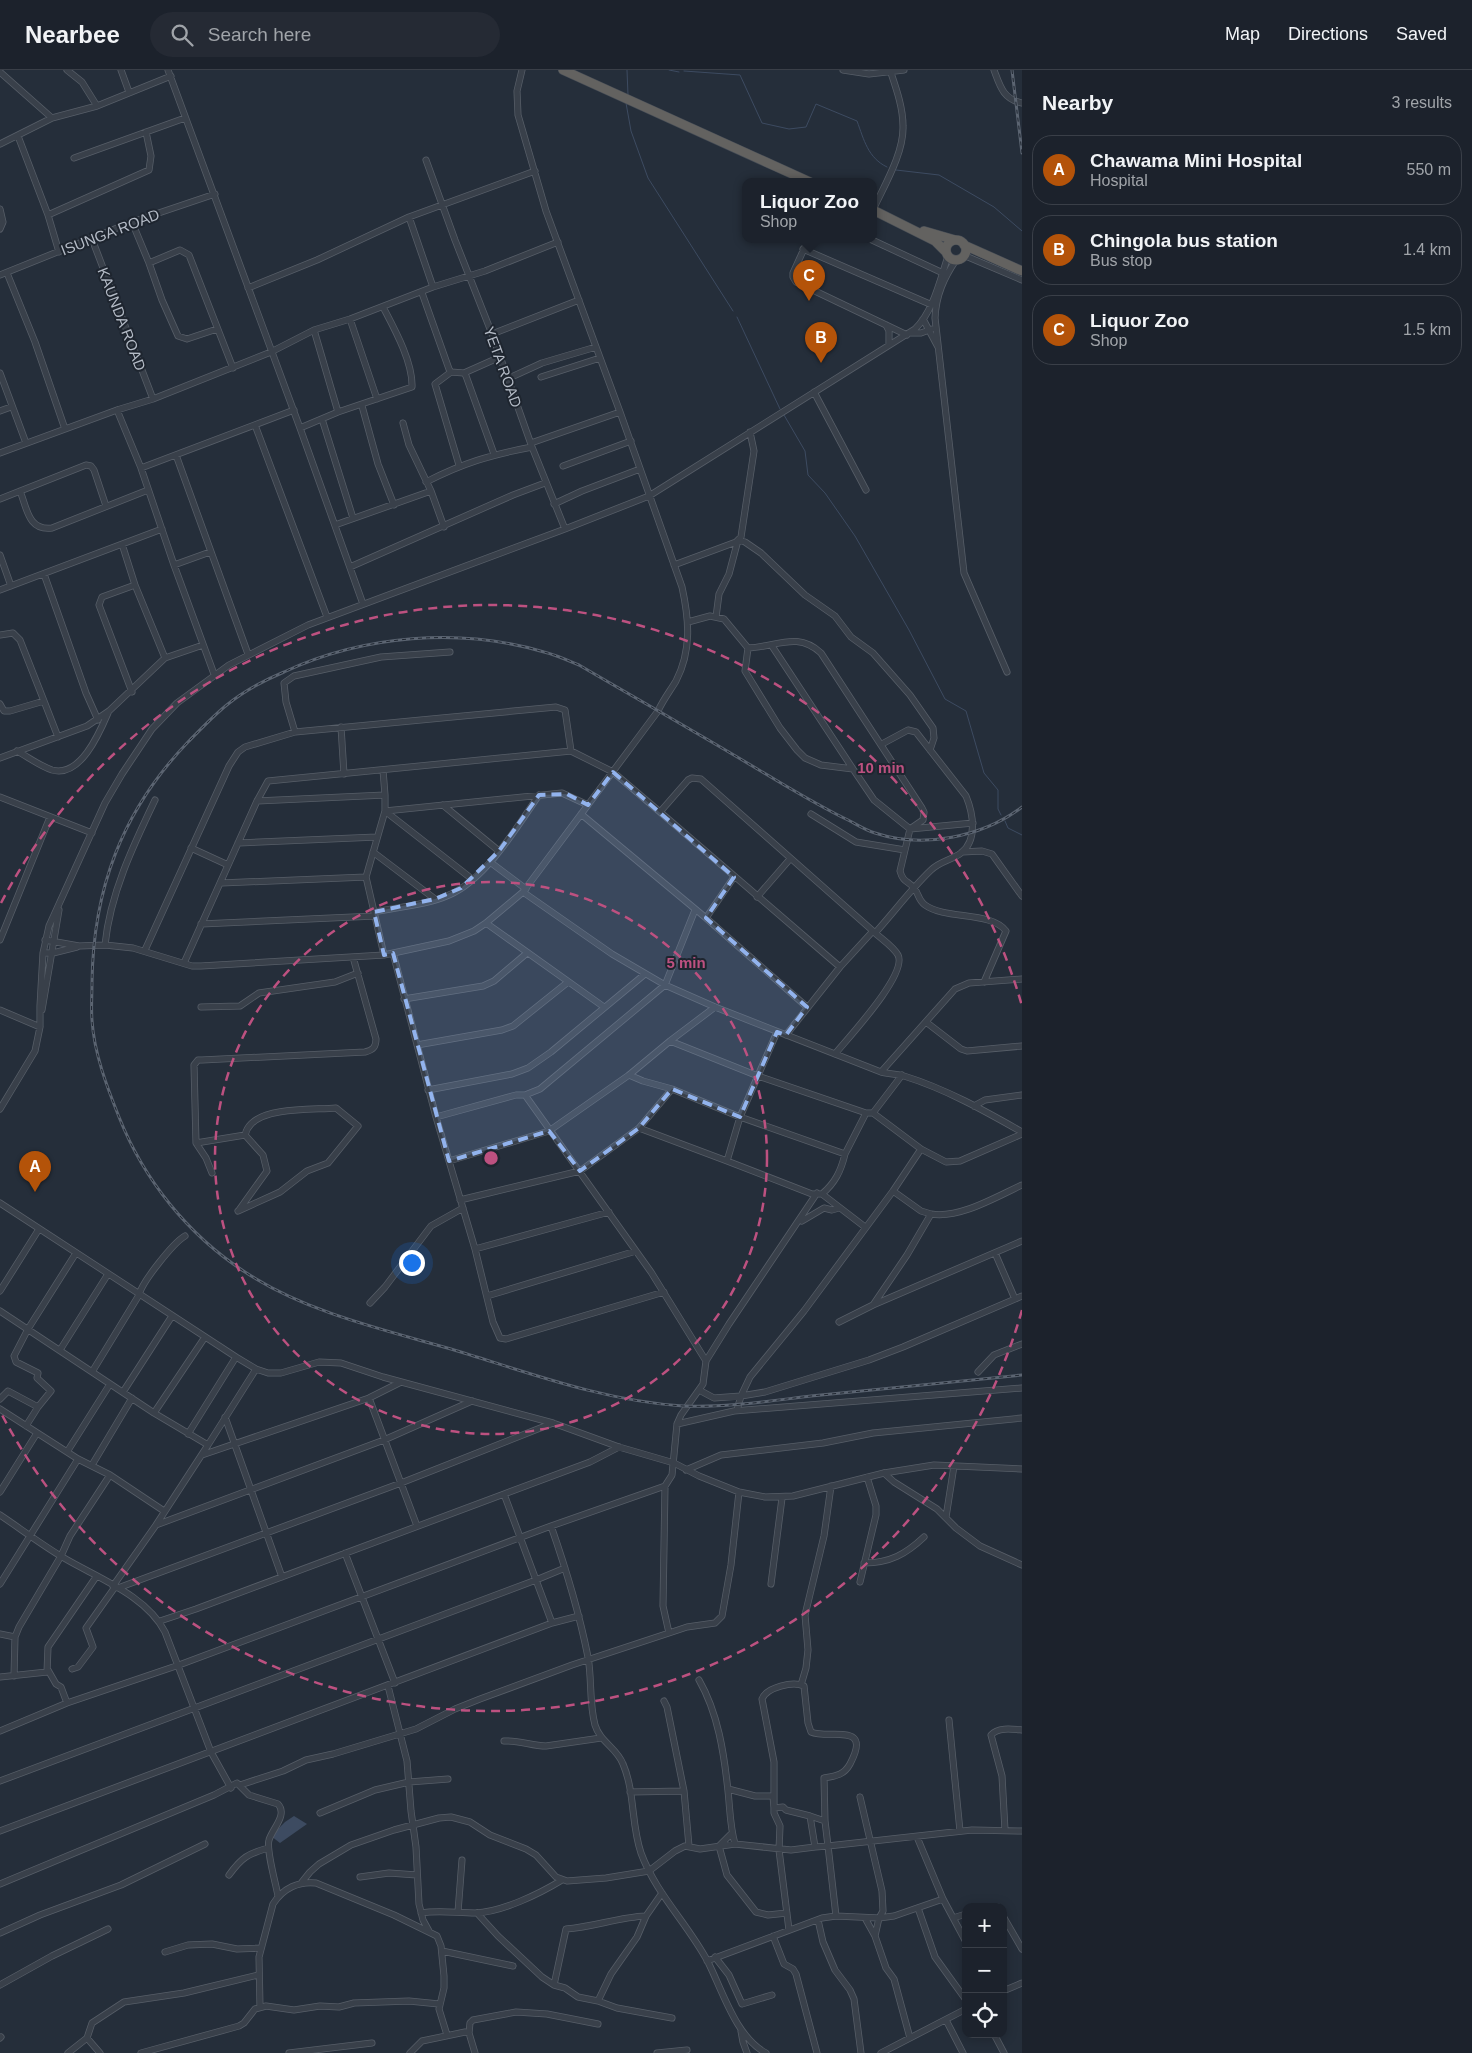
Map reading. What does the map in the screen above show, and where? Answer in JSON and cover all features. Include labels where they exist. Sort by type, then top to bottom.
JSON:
[{"type":"highway","points":[[563,70],[801,178]]},
{"type":"highway","points":[[877,212],[935,241],[956,257],[979,256],[998,260]]},
{"type":"highway","points":[[904,225],[960,241],[964,245],[1022,271]]},
{"type":"highway","points":[[955,240],[947,245],[956,257]]},
{"type":"highway","points":[[956,257],[965,254],[964,245]]},
{"type":"street","points":[[67,70],[82,82],[97,106]]},
{"type":"street","points":[[121,70],[130,92]]},
{"type":"street","points":[[45,940],[80,946],[105,945],[145,950],[184,963],[211,966],[393,953],[449,941],[474,931],[524,890],[658,711],[676,681],[687,648],[688,622],[682,587],[546,211],[518,115],[517,91],[522,70]]},
{"type":"street","points":[[843,70],[869,74],[904,70]]},
{"type":"street","points":[[994,70],[1001,89],[1007,97],[1022,103]]},
{"type":"street","points":[[877,201],[902,142],[904,127],[890,71]]},
{"type":"street","points":[[0,72],[52,118]]},
{"type":"street","points":[[0,144],[52,118],[97,106],[170,73],[271,352],[294,410],[362,604]]},
{"type":"street","points":[[74,158],[186,118]]},
{"type":"street","points":[[48,215],[148,170],[152,156],[146,132]]},
{"type":"street","points":[[18,136],[48,215],[59,252]]},
{"type":"street","name":"YETA ROAD","points":[[426,160],[492,334],[545,483],[565,529]]},
{"type":"street","points":[[248,288],[318,260],[409,217],[535,170]]},
{"type":"street","name":"ISUNGA ROAD","points":[[0,275],[132,222],[215,194]]},
{"type":"street","points":[[0,209],[3,222],[0,229]]},
{"type":"street","points":[[409,217],[433,287]]},
{"type":"street","points":[[132,222],[178,336],[187,339],[217,328]]},
{"type":"street","name":"KAUNDA ROAD","points":[[92,239],[153,399]]},
{"type":"street","points":[[0,453],[117,410],[153,399],[233,368],[271,352],[314,330],[350,319],[558,242]]},
{"type":"street","points":[[877,242],[944,273]]},
{"type":"street","points":[[806,243],[793,272],[796,282],[908,334],[926,331],[935,326]]},
{"type":"street","points":[[803,249],[933,306]]},
{"type":"street","points":[[150,263],[180,250],[189,254],[233,368]]},
{"type":"street","points":[[41,1012],[43,953],[49,926],[92,833],[122,774],[152,729],[176,703],[214,674],[248,654],[327,617],[649,496],[889,344],[908,334],[933,306],[944,273],[956,257]]},
{"type":"street","points":[[944,273],[956,257]]},
{"type":"street","points":[[956,257],[1022,280]]},
{"type":"street","points":[[7,273],[35,342],[65,429]]},
{"type":"street","points":[[422,293],[451,372]]},
{"type":"street","points":[[492,334],[579,300]]},
{"type":"street","points":[[933,306],[935,326],[939,339],[964,573],[1007,672]]},
{"type":"street","points":[[300,428],[338,412],[362,406],[409,389],[412,384],[405,354],[383,307]]},
{"type":"street","points":[[350,319],[377,399]]},
{"type":"street","points":[[923,319],[926,331],[933,338],[939,349]]},
{"type":"street","points":[[886,325],[889,331],[889,344]]},
{"type":"street","points":[[314,330],[338,412]]},
{"type":"street","points":[[507,379],[542,363],[596,347]]},
{"type":"street","points":[[459,465],[435,384],[451,372],[464,373],[500,357]]},
{"type":"street","points":[[541,377],[600,358]]},
{"type":"street","points":[[0,373],[11,407],[26,443]]},
{"type":"street","points":[[464,373],[494,454]]},
{"type":"street","points":[[814,392],[866,490]]},
{"type":"street","points":[[362,406],[378,464],[394,505]]},
{"type":"street","points":[[0,411],[11,407]]},
{"type":"street","points":[[117,410],[141,468],[174,566],[214,674]]},
{"type":"street","points":[[141,468],[294,410]]},
{"type":"street","points":[[426,482],[459,465],[531,445],[620,412]]},
{"type":"street","points":[[322,419],[353,518]]},
{"type":"street","points":[[403,423],[409,445],[432,491],[444,526]]},
{"type":"street","points":[[255,425],[327,617]]},
{"type":"street","points":[[716,617],[719,594],[729,574],[743,532],[754,451],[750,432]]},
{"type":"street","points":[[563,466],[630,441]]},
{"type":"street","points":[[176,455],[248,654]]},
{"type":"street","points":[[0,499],[86,465],[94,470],[106,506]]},
{"type":"street","points":[[554,504],[640,469]]},
{"type":"street","points":[[350,567],[513,495],[545,483]]},
{"type":"street","points":[[20,491],[31,520],[40,528],[52,528],[148,490]]},
{"type":"street","points":[[335,525],[432,491]]},
{"type":"street","points":[[0,590],[162,529]]},
{"type":"street","points":[[674,565],[739,540],[761,553],[805,595],[836,616],[851,637],[873,653],[910,695],[933,728],[934,738],[930,750]]},
{"type":"street","points":[[122,544],[135,585],[165,658]]},
{"type":"street","points":[[174,566],[210,552]]},
{"type":"street","points":[[0,555],[11,586]]},
{"type":"street","points":[[44,574],[86,693],[98,720]]},
{"type":"street","points":[[132,692],[99,605],[102,597],[135,585]]},
{"type":"street","points":[[688,622],[704,617],[716,617],[729,623],[748,648],[745,671],[780,728],[797,750],[805,758],[821,765],[853,769]]},
{"type":"street","points":[[0,635],[13,633],[20,640],[58,737]]},
{"type":"street","points":[[748,648],[799,641],[812,645],[827,661],[924,812],[923,820],[910,828],[900,868],[900,874],[905,882],[914,888],[918,898],[934,910],[992,921],[1004,928],[1005,934],[984,982]]},
{"type":"street","points":[[0,758],[87,726],[98,720],[132,692],[165,658],[203,645]]},
{"type":"street","points":[[772,646],[878,804],[910,828],[973,823]]},
{"type":"street","points":[[295,732],[286,702],[284,683],[294,676],[381,656],[450,652]]},
{"type":"street","points":[[0,704],[4,710],[10,711],[44,701]]},
{"type":"street","points":[[145,950],[228,766],[238,752],[245,747],[262,740],[295,732],[556,707],[564,710],[571,751]]},
{"type":"street","points":[[17,751],[52,770],[64,771],[71,768],[81,760],[93,743],[109,711]]},
{"type":"street","points":[[341,727],[344,774]]},
{"type":"street","points":[[882,744],[908,730],[916,732],[966,796],[970,805],[973,823],[972,833],[962,852]]},
{"type":"street","points":[[184,963],[257,801],[268,781],[571,751],[613,772],[734,878],[840,967]]},
{"type":"street","points":[[383,770],[385,811],[366,877],[384,954]]},
{"type":"street","points":[[660,812],[688,780],[692,778],[701,779],[898,955],[899,965],[889,988],[836,1054]]},
{"type":"street","points":[[385,811],[567,794],[588,806]]},
{"type":"street","points":[[257,801],[385,795]]},
{"type":"street","points":[[201,924],[374,914],[435,899],[455,892],[472,879],[499,852],[539,796]]},
{"type":"street","points":[[0,797],[92,833]]},
{"type":"street","points":[[105,945],[107,923],[115,897],[137,838],[155,800]]},
{"type":"street","points":[[443,805],[499,852]]},
{"type":"street","points":[[385,811],[472,879]]},
{"type":"street","points":[[582,814],[706,918],[806,1007]]},
{"type":"street","points":[[811,814],[856,842],[905,850]]},
{"type":"street","points":[[0,940],[50,817]]},
{"type":"street","points":[[238,843],[377,837]]},
{"type":"street","points":[[191,848],[228,865]]},
{"type":"street","points":[[786,1035],[806,1007],[840,967],[937,864],[962,852],[982,851],[992,854],[1022,896]]},
{"type":"street","points":[[372,852],[435,899]]},
{"type":"street","points":[[757,897],[790,859]]},
{"type":"street","points":[[490,862],[524,890],[612,954],[665,985],[777,1032],[882,1072],[902,1075],[974,1106],[1022,1133]]},
{"type":"street","points":[[221,883],[366,877]]},
{"type":"street","points":[[706,918],[734,878]]},
{"type":"street","points":[[0,1109],[35,1051],[53,954],[59,906]]},
{"type":"street","points":[[436,1117],[516,1095],[525,1095],[540,1089],[665,985],[695,910]]},
{"type":"street","points":[[486,923],[604,1007]]},
{"type":"street","points":[[43,953],[53,954],[80,946]]},
{"type":"street","points":[[393,953],[428,1090],[475,1249],[495,1327],[500,1338],[503,1339],[664,1292]]},
{"type":"street","points":[[404,999],[483,986],[494,980],[527,953]]},
{"type":"street","points":[[212,1173],[206,1158],[196,1143],[194,1065],[198,1060],[365,1052],[372,1050],[376,1039],[353,957]]},
{"type":"street","points":[[201,1007],[240,1006],[259,993],[335,982],[358,972]]},
{"type":"street","points":[[428,1090],[520,1072],[551,1052],[645,974]]},
{"type":"street","points":[[882,1072],[955,989],[968,983],[1022,979]]},
{"type":"street","points":[[417,1045],[502,1030],[513,1026],[568,982]]},
{"type":"street","points":[[449,1161],[549,1131],[629,1075],[715,1007]]},
{"type":"street","points":[[0,1010],[40,1027]]},
{"type":"street","points":[[926,1022],[961,1049],[967,1051],[1022,1046]]},
{"type":"street","points":[[727,1161],[740,1117],[777,1032]]},
{"type":"street","points":[[670,1041],[758,1076],[866,1113],[873,1113],[921,1149],[946,1162],[953,1163],[1022,1133]]},
{"type":"street","points":[[639,1067],[639,1074],[644,1081]]},
{"type":"street","points":[[629,1075],[672,1089],[740,1117],[845,1154]]},
{"type":"street","points":[[873,1113],[902,1075]]},
{"type":"street","points":[[460,1200],[580,1171],[640,1128],[672,1089]]},
{"type":"street","points":[[525,1095],[664,1292],[680,1322],[706,1362]]},
{"type":"street","points":[[974,1106],[985,1100],[1022,1095]]},
{"type":"street","points":[[196,1143],[244,1135],[251,1124],[266,1115],[293,1111],[336,1108],[358,1126],[328,1163],[307,1171],[280,1192],[238,1211],[268,1171],[263,1155],[244,1135]]},
{"type":"street","points":[[0,1731],[67,1703],[179,1665],[551,1526],[664,1486],[670,1479],[674,1463],[677,1424],[703,1384],[706,1362],[729,1324],[795,1226],[841,1170],[845,1154],[866,1113]]},
{"type":"street","points":[[640,1128],[812,1194],[820,1194],[865,1227]]},
{"type":"street","points":[[734,1411],[737,1410],[750,1377],[804,1311],[893,1191],[921,1149]]},
{"type":"street","points":[[893,1191],[921,1211],[941,1216],[960,1212],[1022,1185]]},
{"type":"street","points":[[0,1204],[236,1357],[256,1369],[268,1373],[281,1373],[328,1361],[553,1423],[619,1448],[674,1463],[686,1470],[753,1496],[782,1498],[884,1473],[934,1465],[1022,1469]]},
{"type":"street","points":[[370,1303],[385,1287],[431,1226],[463,1208]]},
{"type":"street","points":[[795,1226],[824,1208],[832,1210],[839,1208]]},
{"type":"street","points":[[475,1249],[609,1212]]},
{"type":"street","points":[[873,1305],[907,1255],[931,1214]]},
{"type":"street","points":[[0,1290],[39,1229]]},
{"type":"street","points":[[92,1372],[139,1295],[141,1286],[167,1254],[185,1236]]},
{"type":"street","points":[[839,1322],[873,1305],[1022,1242]]},
{"type":"street","points":[[487,1296],[636,1251]]},
{"type":"street","points":[[26,1426],[38,1406],[51,1391],[37,1378],[38,1373],[14,1360],[28,1329],[76,1253]]},
{"type":"street","points":[[996,1253],[1015,1298]]},
{"type":"street","points":[[60,1350],[108,1274]]},
{"type":"street","points":[[699,1390],[714,1398],[766,1392],[869,1360],[1022,1296]]},
{"type":"street","points":[[0,1311],[154,1413],[208,1445]]},
{"type":"street","points":[[123,1392],[172,1316]]},
{"type":"street","points":[[154,1413],[205,1337]]},
{"type":"street","points":[[978,1372],[994,1355],[1022,1344]]},
{"type":"street","points":[[188,1434],[236,1357]]},
{"type":"street","points":[[72,1669],[78,1667],[93,1646],[86,1628],[202,1455],[256,1369]]},
{"type":"street","points":[[202,1455],[369,1398],[402,1382]]},
{"type":"street","points":[[66,1452],[110,1384]]},
{"type":"street","points":[[677,1424],[734,1411],[1022,1388]]},
{"type":"street","points":[[0,1399],[8,1391],[38,1406]]},
{"type":"street","points":[[92,1465],[132,1398]]},
{"type":"street","points":[[369,1398],[417,1526]]},
{"type":"street","points":[[156,1525],[384,1440],[472,1401]]},
{"type":"street","points":[[0,1409],[66,1452],[110,1475],[164,1511]]},
{"type":"street","points":[[225,1417],[282,1577]]},
{"type":"street","points":[[686,1470],[727,1454],[823,1443],[873,1433],[1022,1418]]},
{"type":"street","points":[[115,1587],[401,1483],[553,1423]]},
{"type":"street","points":[[0,1488],[37,1433]]},
{"type":"street","points":[[0,1492],[37,1433]]},
{"type":"street","points":[[160,1621],[590,1462],[619,1448]]},
{"type":"street","points":[[0,1584],[78,1459]]},
{"type":"street","points":[[946,1517],[954,1466]]},
{"type":"street","points":[[884,1473],[894,1482],[937,1508],[966,1537],[980,1546],[1022,1565]]},
{"type":"street","points":[[14,1676],[15,1637],[19,1627],[61,1556],[70,1536],[110,1475]]},
{"type":"street","points":[[860,1582],[874,1527],[876,1506],[867,1477]]},
{"type":"street","points":[[664,1486],[663,1606],[669,1633]]},
{"type":"street","points":[[801,1684],[806,1668],[808,1650],[805,1615],[824,1536],[831,1486]]},
{"type":"street","points":[[0,1884],[231,1788],[235,1784],[240,1785],[283,1771],[306,1760],[333,1754],[400,1732],[416,1729],[480,1699],[588,1660],[687,1627],[715,1623],[722,1616],[731,1565],[739,1492]]},
{"type":"street","points":[[504,1494],[552,1623]]},
{"type":"street","points":[[771,1584],[782,1498]]},
{"type":"street","points":[[0,1516],[61,1556],[141,1602],[160,1621],[196,1708],[211,1752],[231,1788]]},
{"type":"street","points":[[551,1526],[579,1616],[588,1660],[592,1707],[596,1725],[601,1738],[621,1758],[630,1792],[637,1838],[649,1871],[707,1960],[741,2029],[756,2047],[766,2053]]},
{"type":"street","points":[[864,1563],[881,1562],[895,1558],[906,1552],[924,1537]]},
{"type":"street","points":[[345,1553],[378,1639],[392,1685],[407,1761],[421,1913],[430,1932]]},
{"type":"street","points":[[0,1781],[565,1568]]},
{"type":"street","points":[[67,1703],[61,1686],[56,1684],[48,1670],[48,1647],[96,1577]]},
{"type":"street","points":[[0,1831],[392,1685],[552,1623],[579,1616]]},
{"type":"street","points":[[0,1634],[15,1637]]},
{"type":"street","points":[[0,1678],[45,1673],[48,1670]]},
{"type":"street","points":[[699,1680],[715,1714],[735,1844]]},
{"type":"street","points":[[774,1808],[775,1771],[762,1696],[781,1687],[801,1684]]},
{"type":"street","points":[[801,1684],[806,1689],[808,1724],[811,1732],[822,1735],[848,1734],[853,1737],[855,1742],[856,1750],[846,1770],[838,1776],[824,1778],[825,1821],[836,1916]]},
{"type":"street","points":[[664,1701],[667,1707],[684,1791],[690,1846]]},
{"type":"street","points":[[949,1720],[960,1831]]},
{"type":"street","points":[[1006,1830],[1002,1776],[991,1735],[995,1731],[1007,1729],[1022,1730]]},
{"type":"street","points":[[504,1741],[512,1740],[537,1746],[546,1746],[601,1738]]},
{"type":"street","points":[[320,1813],[375,1790],[409,1782],[448,1778]]},
{"type":"street","points":[[240,1785],[248,1795],[278,1804],[281,1807],[281,1814],[268,1841],[278,1896]]},
{"type":"street","points":[[728,1789],[755,1796],[773,1796],[774,1813],[780,1826],[780,1850],[789,1930]]},
{"type":"street","points":[[630,1792],[684,1791]]},
{"type":"street","points":[[860,1797],[882,1891],[883,1907],[875,1936]]},
{"type":"street","points":[[774,1808],[783,1807],[786,1810],[825,1821]]},
{"type":"street","points":[[810,1816],[815,1847]]},
{"type":"street","points":[[260,2007],[258,1975],[260,1948],[270,1912],[278,1896],[302,1882],[310,1872],[339,1850],[412,1824],[451,1817],[470,1822],[490,1836],[536,1855],[562,1880]]},
{"type":"street","points":[[421,1913],[477,1913],[519,1901],[562,1880],[598,1880],[649,1871],[680,1848],[690,1846],[696,1848],[735,1844],[780,1850],[979,1829],[1022,1831]]},
{"type":"street","points":[[719,1846],[732,1833]]},
{"type":"street","points":[[917,1837],[943,1899],[962,1935]]},
{"type":"street","points":[[0,1933],[40,1915],[121,1885],[205,1844]]},
{"type":"street","points":[[719,1846],[727,1875],[756,1912],[768,1915],[787,1912]]},
{"type":"street","points":[[230,1875],[238,1861],[252,1853],[268,1848]]},
{"type":"street","points":[[458,1912],[462,1860]]},
{"type":"street","points":[[360,1877],[388,1873],[417,1875]]},
{"type":"street","points":[[302,1882],[316,1883],[327,1887],[438,1936],[442,1951],[444,1988],[439,2004],[442,2021],[448,2035]]},
{"type":"street","points":[[598,2001],[611,1974],[662,1893]]},
{"type":"street","points":[[707,1960],[818,1920],[836,1916],[879,1918],[894,1916],[943,1899]]},
{"type":"street","points":[[918,1908],[935,1957],[962,1994]]},
{"type":"street","points":[[477,1913],[498,1936],[542,1977],[554,1985],[565,1988],[578,1997],[598,2001],[617,2008],[672,2018]]},
{"type":"street","points":[[953,1918],[962,1915]]},
{"type":"street","points":[[554,1985],[566,1929],[594,1926],[646,1916]]},
{"type":"street","points":[[865,1918],[875,1936],[886,1968],[894,1979],[910,2038]]},
{"type":"street","points":[[818,1920],[823,1942],[835,1970],[850,1990],[854,1999],[862,2053]]},
{"type":"street","points":[[1007,1923],[1022,1949]]},
{"type":"street","points":[[0,1985],[52,1956],[108,1929]]},
{"type":"street","points":[[773,1936],[784,1964],[793,1969],[796,1974],[817,2053]]},
{"type":"street","points":[[165,1952],[188,1945],[212,1944],[237,1948],[260,1948]]},
{"type":"street","points":[[442,1951],[513,1966]]},
{"type":"street","points":[[714,1957],[729,1975],[742,2004],[772,1995]]},
{"type":"street","points":[[68,2053],[87,2038],[92,2023],[124,2002],[184,1993],[258,1975]]},
{"type":"street","points":[[1007,1989],[1022,1983]]},
{"type":"street","points":[[140,2053],[239,2026],[260,2007],[294,2010],[320,2006],[340,2007],[354,2003],[409,2001],[439,2004]]},
{"type":"street","points":[[881,2053],[962,2011]]},
{"type":"street","points":[[475,2053],[468,2033],[471,2021],[509,2013],[547,2014],[598,2024]]},
{"type":"street","points":[[946,2020],[963,2053]]},
{"type":"street","points":[[741,2029],[747,2053]]},
{"type":"street","points":[[410,2053],[422,2041],[468,2033]]},
{"type":"street","points":[[87,2038],[100,2053]]},
{"type":"street","points":[[996,2038],[1004,2053]]},
{"type":"street","points":[[289,2053],[372,2044]]},
{"type":"street","points":[[657,2053],[687,2050]]},
{"type":"highlighted area","points":[[613,772],[734,877],[706,918],[807,1007],[786,1035],[777,1032],[740,1117],[672,1089],[639,1128],[580,1171],[549,1131],[449,1161],[393,953],[384,955],[374,912],[435,899],[461,888],[499,851],[539,795],[567,794],[588,805]]},
{"type":"water","points":[[294,1816],[307,1824],[280,1843],[271,1836],[285,1822]]},
{"type":"waterway","points":[[627,70],[628,95]]},
{"type":"waterway","points":[[669,70],[679,72]]},
{"type":"waterway","points":[[684,71],[740,75],[762,123],[789,129],[806,127],[816,104],[857,121],[871,154],[887,167]]},
{"type":"waterway","points":[[626,103],[631,131],[648,178],[733,311]]},
{"type":"waterway","points":[[896,170],[939,175],[994,207],[1022,231]]},
{"type":"waterway","points":[[737,317],[780,409]]},
{"type":"waterway","points":[[784,415],[805,451],[808,475],[825,493],[855,536],[909,630],[945,699],[966,711],[984,773],[998,790],[998,809],[1001,815]]},
{"type":"waterway","points":[[1005,821],[1008,828],[1022,835]]},
{"type":"railway","points":[[1012,70],[1022,153]]},
{"type":"railway","points":[[1022,807],[989,826],[971,833],[932,840],[893,838],[868,830],[825,808],[579,665],[553,655],[512,644],[479,639],[412,639],[379,643],[314,659],[255,686],[234,699],[218,713],[165,768],[145,796],[129,824],[105,884],[98,915],[92,983],[92,1020],[98,1057],[129,1140],[155,1184],[187,1223],[224,1257],[268,1286],[319,1309],[594,1392],[653,1403],[683,1406],[747,1404],[1022,1375]]},
{"type":"place","name":"Liquor Zoo","points":[[809,301]]},
{"type":"place","name":"Chingola bus station","points":[[821,363]]},
{"type":"place","name":"Chawama Mini Hospital","points":[[35,1192]]}]
